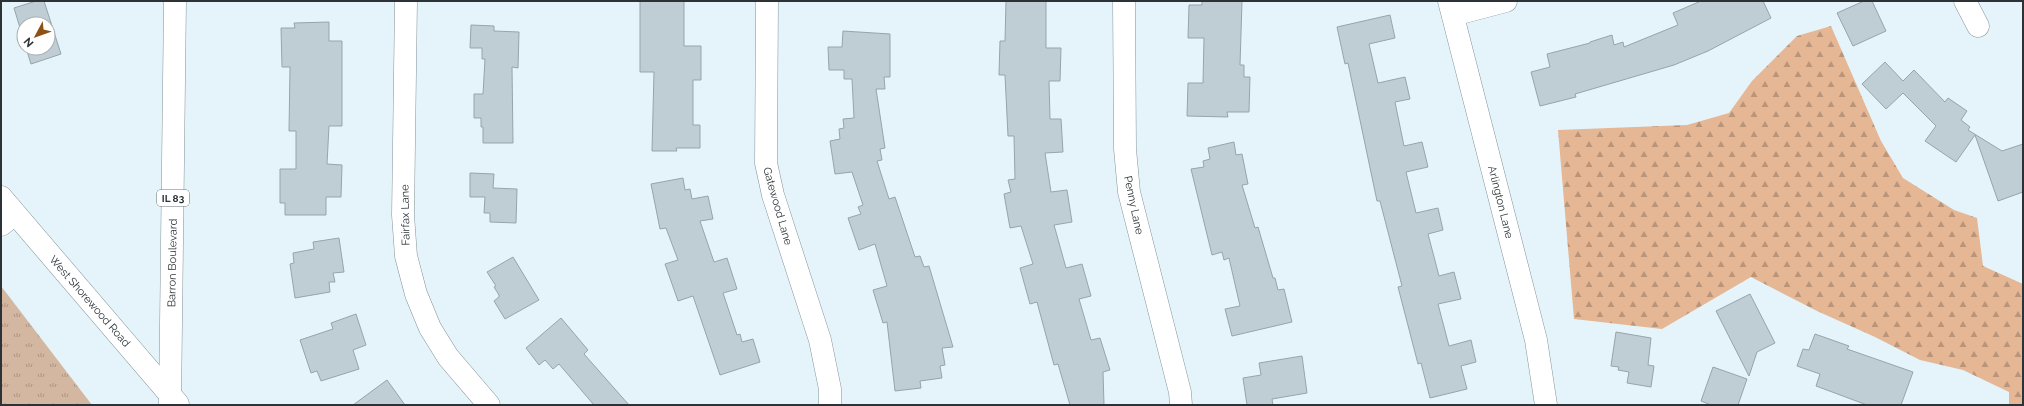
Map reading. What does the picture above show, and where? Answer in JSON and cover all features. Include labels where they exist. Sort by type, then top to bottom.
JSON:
[{"type":"street","name":"Barron Boulevard","points":[[173,402],[175,1]]},
{"type":"street","name":"Fairfax Lane","points":[[406,1],[404,215],[406,256],[416,294],[430,328],[448,357],[489,405]]},
{"type":"street","name":"Gatewood Lane","points":[[767,1],[766,163],[773,195],[820,340],[830,389],[830,405]]},
{"type":"street","name":"Penny Lane","points":[[1124,1],[1124,149],[1129,192],[1180,392],[1181,405]]},
{"type":"street","points":[[1451,8],[1506,1]]},
{"type":"street","points":[[1965,1],[1978,26]]},
{"type":"street","name":"Arlington Lane","points":[[1451,8],[1536,340],[1546,405]]},
{"type":"street","name":"West Shorewood Road","points":[[4,207],[173,402]]},
{"type":"green space","points":[[1831,26],[1881,141],[1903,178],[1954,210],[1977,218],[1983,266],[2023,284],[2023,405],[2009,405],[2009,392],[1963,370],[1920,360],[1875,337],[1817,311],[1751,277],[1662,329],[1574,319],[1558,130],[1687,125],[1729,113],[1752,81],[1797,36]]},
{"type":"green space","points":[[1,286],[92,405],[1,405]]},
{"type":"building","points":[[36,1],[44,1],[49,16],[16,16],[14,8]]},
{"type":"building","points":[[640,1],[684,1],[684,46],[701,46],[701,80],[693,80],[693,125],[700,125],[700,148],[676,148],[677,151],[652,151],[654,72],[640,72]]},
{"type":"building","points":[[1006,1],[1046,1],[1046,48],[1061,48],[1060,81],[1049,81],[1050,119],[1061,119],[1063,152],[1045,153],[1051,192],[1067,190],[1072,222],[1054,225],[1066,268],[1082,264],[1091,296],[1079,299],[1091,340],[1100,338],[1110,370],[1103,372],[1104,405],[1070,405],[1058,364],[1054,365],[1037,302],[1030,304],[1020,268],[1033,264],[1021,226],[1010,228],[1004,194],[1011,192],[1008,180],[1015,179],[1014,136],[1008,136],[1005,75],[999,75],[1000,41],[1005,41]]},
{"type":"building","points":[[1202,1],[1242,1],[1240,65],[1244,65],[1244,77],[1250,77],[1249,112],[1227,112],[1228,117],[1187,116],[1188,83],[1203,83],[1204,38],[1188,38],[1189,5],[1202,5]]},
{"type":"building","points":[[1701,1],[1763,1],[1771,18],[1708,51],[1674,65],[1575,94],[1576,97],[1540,106],[1531,72],[1550,67],[1547,54],[1590,43],[1612,35],[1614,45],[1623,42],[1624,47],[1678,25],[1673,13]]},
{"type":"building","points":[[1864,1],[1872,1],[1886,31],[1853,46],[1837,13]]},
{"type":"building","points":[[1390,15],[1395,38],[1369,44],[1378,83],[1405,77],[1410,99],[1395,102],[1404,146],[1422,142],[1428,167],[1406,172],[1416,213],[1438,208],[1443,230],[1428,234],[1439,276],[1454,272],[1461,299],[1438,304],[1449,346],[1471,340],[1476,362],[1461,366],[1467,389],[1430,398],[1421,363],[1418,364],[1398,287],[1402,286],[1380,201],[1377,201],[1348,63],[1345,64],[1337,27]]},
{"type":"building","points":[[329,22],[329,41],[342,41],[342,126],[329,126],[327,164],[342,165],[341,197],[326,197],[326,215],[285,215],[285,203],[280,203],[280,169],[296,169],[296,131],[289,131],[290,67],[282,67],[281,28],[295,28],[294,23]]},
{"type":"building","points":[[471,25],[494,26],[494,31],[519,32],[518,68],[512,67],[513,143],[483,143],[483,127],[481,127],[481,118],[474,118],[474,94],[483,94],[485,59],[482,59],[482,48],[470,48]]},
{"type":"building","points":[[843,31],[890,34],[890,77],[884,77],[885,89],[876,89],[885,148],[880,149],[882,160],[877,161],[889,199],[895,197],[915,257],[920,256],[924,267],[929,266],[953,347],[942,348],[945,365],[940,366],[942,378],[920,381],[921,388],[895,391],[887,322],[883,323],[873,290],[887,286],[875,244],[859,250],[848,218],[861,214],[858,207],[863,205],[852,172],[835,174],[830,141],[840,139],[839,129],[844,128],[843,119],[854,118],[852,79],[844,79],[844,70],[829,70],[828,47],[842,47]]},
{"type":"building","points":[[56,38],[61,54],[56,56]]},
{"type":"building","points":[[28,56],[55,56],[31,64]]},
{"type":"building","points":[[1885,62],[1903,81],[1914,70],[1945,102],[1948,98],[1967,111],[1961,120],[1970,127],[1968,130],[2002,151],[2023,144],[2023,192],[1998,201],[1975,135],[1956,162],[1925,141],[1936,126],[1903,93],[1886,109],[1862,84]]},
{"type":"building","points":[[1234,142],[1236,155],[1242,154],[1248,184],[1242,185],[1255,228],[1258,227],[1278,290],[1284,289],[1292,322],[1232,336],[1225,309],[1240,306],[1229,258],[1224,260],[1222,252],[1212,255],[1191,169],[1204,167],[1203,161],[1210,159],[1208,148]]},
{"type":"building","points":[[470,173],[494,174],[493,188],[517,189],[516,223],[490,222],[490,213],[484,213],[485,197],[470,197]]},
{"type":"building","points":[[683,178],[685,190],[690,189],[692,199],[708,196],[713,219],[700,221],[714,262],[727,258],[737,289],[723,293],[737,335],[740,334],[742,342],[753,339],[760,362],[720,375],[693,296],[678,301],[665,264],[678,260],[666,228],[660,229],[651,184]]},
{"type":"building","points":[[339,238],[344,272],[333,273],[335,282],[329,282],[330,292],[295,298],[290,264],[294,263],[293,253],[314,249],[313,242]]},
{"type":"building","points":[[513,257],[539,300],[505,319],[494,301],[499,297],[499,295],[494,287],[496,286],[487,272]]},
{"type":"building","points":[[1750,294],[1775,343],[1757,352],[1749,376],[1716,311]]},
{"type":"building","points":[[356,314],[366,345],[353,350],[359,369],[321,381],[317,371],[311,373],[300,340],[333,329],[331,323]]},
{"type":"building","points":[[561,318],[588,350],[584,354],[629,405],[594,405],[559,364],[553,369],[545,360],[539,365],[526,348]]},
{"type":"building","points":[[1616,332],[1651,338],[1648,365],[1654,366],[1651,387],[1627,383],[1629,372],[1618,370],[1619,367],[1611,366]]},
{"type":"building","points":[[1815,334],[1849,346],[1847,349],[1913,372],[1901,405],[1867,405],[1816,386],[1820,374],[1797,366],[1803,349],[1809,350]]},
{"type":"building","points":[[1302,356],[1307,393],[1272,399],[1273,405],[1247,405],[1243,378],[1261,375],[1259,363]]},
{"type":"building","points":[[1713,367],[1747,379],[1738,405],[1711,405],[1701,401]]},
{"type":"building","points":[[387,380],[405,405],[353,405]]}]
